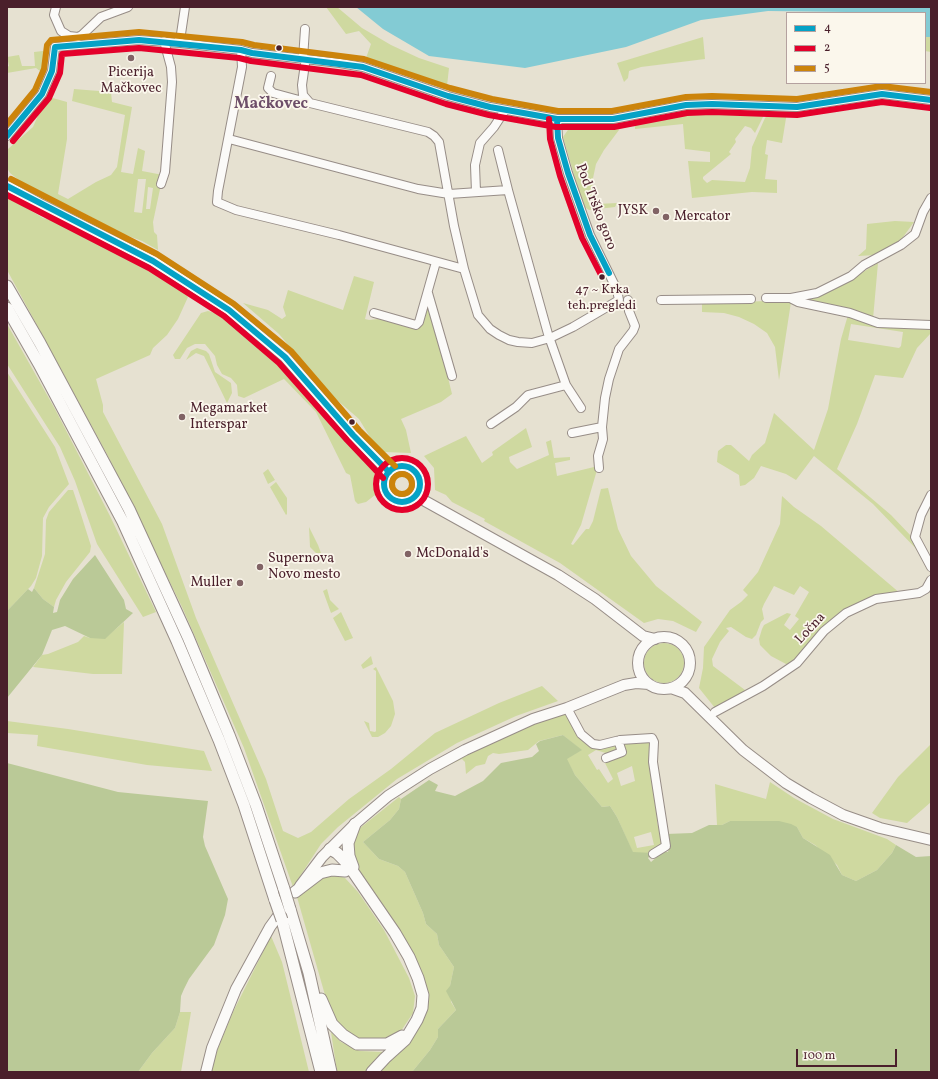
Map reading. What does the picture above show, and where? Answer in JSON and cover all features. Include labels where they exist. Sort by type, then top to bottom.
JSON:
[{"type":"highway","points":[[7,286],[40,343],[129,509],[188,637],[230,735],[290,891],[290,909],[308,973],[323,1071]]},
{"type":"highway","points":[[7,308],[123,522],[158,598],[219,740],[262,858],[282,920],[323,1071]]},
{"type":"highway","points":[[355,824],[350,836],[348,849],[349,856],[359,880]]},
{"type":"highway","points":[[330,849],[334,859],[345,871],[359,880]]},
{"type":"highway","points":[[330,849],[341,856],[395,934],[418,978],[423,995],[422,1008],[418,1020],[405,1040],[372,1072]]},
{"type":"highway","points":[[290,891],[320,873],[332,870],[345,871]]},
{"type":"highway","points":[[308,973],[317,984],[324,1009],[332,1024],[343,1035],[357,1044],[387,1044],[400,1038],[412,1028]]},
{"type":"main road","points":[[7,186],[153,260],[229,310],[285,358],[364,448],[389,472]]},
{"type":"main road","points":[[400,467],[406,467],[416,473],[420,485],[416,496],[406,502],[394,500],[389,496],[384,487],[386,476],[389,472],[400,467]]},
{"type":"main road","points":[[416,496],[558,575],[643,636],[655,639],[671,639],[678,642],[688,656],[688,684],[692,692],[743,750],[764,767],[811,798],[843,815],[880,828],[931,840]]},
{"type":"main road","points":[[615,615],[638,641],[640,672],[649,684]]},
{"type":"main road","points":[[624,685],[631,679],[645,646],[655,639]]},
{"type":"main road","points":[[206,1072],[215,1042],[236,989],[290,891],[355,824],[403,786],[459,753],[534,719],[567,708],[624,685],[636,683],[649,684],[663,689],[671,688],[678,685],[688,672]]},
{"type":"main road","points":[[671,688],[685,693],[712,713]]},
{"type":"street","points":[[56,7],[54,15],[62,31],[69,36],[78,37],[101,17],[128,7]]},
{"type":"street","points":[[178,42],[181,34],[185,7]]},
{"type":"street","points":[[305,29],[302,84],[303,95],[310,103]]},
{"type":"street","points":[[161,184],[164,172],[172,82],[171,67],[164,41]]},
{"type":"street","points":[[7,136],[42,94],[52,71],[55,47],[112,42],[178,42],[241,50],[304,62],[340,62],[448,96],[505,110],[557,119],[613,118],[686,105],[712,104],[797,107],[882,94],[931,100]]},
{"type":"street","points":[[241,50],[242,67],[217,202],[221,205],[464,269]]},
{"type":"street","points":[[271,76],[268,88],[273,93],[428,132],[434,136],[438,142],[464,269],[478,315],[490,329],[509,340],[532,343],[550,338]]},
{"type":"street","points":[[476,192],[475,165],[480,143],[494,128],[505,110]]},
{"type":"street","name":"Pod Trško goro","points":[[550,338],[585,321],[619,300],[617,290],[590,235],[568,173],[558,138],[557,119]]},
{"type":"street","points":[[229,140],[418,189],[449,194],[508,190]]},
{"type":"street","points":[[498,150],[550,338],[566,385],[580,408]]},
{"type":"street","points":[[766,298],[791,298],[817,293],[851,276],[864,264],[910,240],[915,234],[923,212],[931,198]]},
{"type":"street","points":[[374,313],[416,325],[419,322],[436,262]]},
{"type":"street","points":[[428,293],[452,376]]},
{"type":"street","points":[[791,298],[798,302],[850,313],[878,323],[931,325]]},
{"type":"street","points":[[661,300],[751,299]]},
{"type":"street","points":[[599,468],[598,456],[603,439],[602,427],[609,379],[619,349],[633,331],[635,326],[629,311],[628,300]]},
{"type":"street","points":[[491,424],[516,407],[528,395],[566,385]]},
{"type":"street","points":[[572,433],[602,427]]},
{"type":"street","points":[[931,495],[921,515],[915,537],[931,567]]},
{"type":"street","name":"Ločna","points":[[712,713],[763,686],[797,663],[824,631],[846,613],[876,599],[919,593],[926,589],[931,580]]},
{"type":"street","points":[[567,708],[581,734],[593,744],[600,745],[620,740],[652,738],[654,742],[654,762],[666,846],[653,854]]},
{"type":"street","points":[[606,758],[622,752],[619,743],[620,740]]},
{"type":"green space","points":[[326,7],[337,7],[362,28],[391,45],[419,58],[449,68],[447,86],[366,58],[371,44],[359,31],[346,34]]},
{"type":"green space","points":[[703,37],[705,59],[641,67],[629,71],[628,78],[624,82],[617,63]]},
{"type":"green space","points":[[926,37],[931,37],[931,52],[926,51]]},
{"type":"green space","points":[[43,51],[47,53],[45,75],[36,68],[7,73],[7,67],[9,66],[7,57],[19,55],[22,66],[35,66],[34,52]]},
{"type":"green space","points":[[74,89],[111,92],[112,102],[132,107],[121,172],[133,174],[138,148],[145,151],[142,171],[163,175],[153,222],[154,232],[157,235],[158,250],[25,185],[10,173],[7,168],[8,149],[33,127],[40,111],[49,97],[67,102],[67,139],[58,194],[68,199],[111,175],[117,167],[125,115],[72,101]],"holes":[[[138,179],[146,179],[142,213],[134,212]],[[148,187],[153,188],[150,209],[146,209]]]},
{"type":"green space","points":[[726,110],[765,113],[755,133],[751,128],[745,126],[735,139],[736,142],[729,152],[731,154],[703,177],[703,179],[707,183],[712,180],[745,182],[750,168],[752,147],[765,118],[770,112],[787,112],[782,143],[767,140],[765,154],[768,155],[765,179],[777,180],[777,193],[752,192],[692,198],[688,161],[710,162],[710,152],[685,149],[683,124],[635,129],[635,125],[640,120],[681,112]]},
{"type":"green space","points":[[608,125],[622,126],[604,150],[596,164],[592,183],[598,204],[617,203],[615,207],[589,210],[583,206],[563,137],[570,127]]},
{"type":"green space","points":[[7,196],[43,218],[70,225],[151,266],[182,288],[188,297],[178,319],[167,335],[153,348],[150,355],[96,379],[103,405],[103,412],[162,524],[196,618],[266,779],[283,831],[298,838],[311,832],[349,799],[391,769],[435,733],[499,703],[542,686],[558,701],[516,716],[457,743],[397,779],[338,827],[321,844],[293,887],[244,748],[182,607],[109,458],[7,270]]},
{"type":"green space","points":[[895,221],[914,222],[898,244],[876,255],[858,256],[866,249],[867,224]]},
{"type":"green space","points":[[878,263],[873,319],[803,302],[805,299],[843,284]]},
{"type":"green space","points":[[354,276],[374,282],[365,319],[389,321],[417,329],[427,303],[436,329],[452,394],[441,402],[401,419],[406,430],[411,453],[384,452],[373,442],[359,419],[330,394],[279,334],[243,303],[268,310],[282,319],[286,316],[283,307],[288,290],[343,310]]},
{"type":"green space","points":[[786,300],[791,302],[779,380],[775,347],[767,333],[754,324],[739,317],[724,313],[702,312],[702,304]]},
{"type":"green space","points":[[208,311],[222,315],[269,353],[292,376],[301,389],[375,470],[373,483],[375,495],[366,502],[358,504],[355,501],[350,475],[346,473],[316,412],[284,379],[244,398],[238,396],[237,385],[231,378],[222,374],[217,365],[215,356],[205,344],[195,344],[187,348],[180,359],[175,359],[173,355],[201,313]]},
{"type":"green space","points":[[848,315],[879,327],[931,328],[931,333],[917,348],[903,378],[875,375],[857,424],[837,469],[891,515],[912,537],[923,556],[873,504],[814,456],[796,480],[786,474],[761,466],[754,478],[745,485],[740,486],[739,475],[717,462],[718,451],[726,445],[731,445],[749,461],[752,455],[765,443],[774,413],[814,450],[828,409],[841,339]],"holes":[[[851,324],[903,332],[901,346],[899,348],[848,340]]]},
{"type":"green space","points":[[7,324],[55,409],[110,516],[156,612],[143,617],[97,544],[75,481],[60,447],[7,364]]},
{"type":"green space","points":[[197,348],[206,351],[209,354],[215,372],[231,383],[232,393],[227,403],[204,356],[196,353],[186,360],[191,351]]},
{"type":"green space","points":[[7,372],[55,447],[69,484],[49,507],[43,518],[42,556],[36,578],[31,586],[7,611]]},
{"type":"green space","points":[[526,428],[532,447],[509,457],[510,462],[517,469],[549,455],[546,442],[551,440],[554,458],[570,457],[570,460],[555,463],[557,476],[594,467],[597,470],[581,525],[571,544],[573,545],[586,529],[589,529],[593,521],[601,489],[608,488],[618,529],[631,556],[656,586],[702,622],[696,632],[673,621],[658,619],[644,623],[560,563],[484,521],[485,519],[452,502],[446,495],[435,490],[434,468],[424,456],[466,436],[482,463],[493,455],[492,452]]},
{"type":"green space","points":[[268,469],[275,480],[268,484],[263,473]]},
{"type":"green space","points":[[276,482],[287,498],[286,515],[270,487]]},
{"type":"green space","points":[[68,490],[73,490],[91,546],[90,552],[66,582],[56,600],[54,607],[43,599],[34,588],[45,554],[46,520],[49,512]]},
{"type":"green space","points":[[782,496],[794,507],[821,526],[901,594],[854,607],[791,664],[786,664],[771,656],[760,645],[759,639],[762,629],[764,625],[787,613],[791,614],[784,625],[790,630],[799,619],[795,616],[809,592],[800,586],[794,595],[774,586],[762,609],[764,619],[761,622],[756,635],[752,639],[746,637],[731,627],[726,628],[729,631],[720,642],[712,659],[713,666],[749,693],[715,708],[699,688],[703,668],[704,647],[730,610],[748,595],[743,590],[758,572],[780,524]]},
{"type":"green space","points":[[309,527],[321,553],[316,553],[310,547]]},
{"type":"green space","points":[[95,555],[124,600],[126,609],[133,613],[105,639],[90,638],[65,626],[52,630],[42,655],[7,698],[7,611],[28,589],[32,592],[34,588],[43,599],[54,607],[53,613],[57,612],[60,600],[73,579]]},
{"type":"green space","points":[[327,589],[330,600],[339,609],[331,613],[323,591]]},
{"type":"green space","points":[[341,612],[353,638],[345,641],[333,618]]},
{"type":"green space","points":[[124,622],[122,674],[93,674],[33,667],[42,655],[78,642],[84,636],[90,638],[105,638]]},
{"type":"green space","points":[[664,643],[678,649],[684,663],[678,677],[664,683],[650,677],[644,663],[650,649]]},
{"type":"green space","points":[[371,656],[373,664],[363,669],[361,665]]},
{"type":"green space","points":[[376,667],[393,701],[395,714],[391,726],[385,733],[378,737],[372,737],[364,721],[369,723],[370,731],[376,731],[376,671],[373,669]]},
{"type":"green space","points":[[565,711],[584,740],[614,742],[619,750],[609,754],[596,750],[588,755],[597,770],[599,769],[608,783],[613,779],[605,763],[620,755],[622,744],[638,744],[650,741],[659,819],[657,822],[663,844],[653,853],[633,853],[617,817],[610,806],[602,807],[575,775],[566,759],[581,750],[563,735],[539,741],[528,750],[499,754],[493,753],[488,756],[485,764],[476,766],[466,774],[465,762],[462,759],[443,768],[482,745]],"holes":[[[632,766],[635,781],[621,786],[617,773]],[[651,832],[654,845],[637,848],[634,837]]]},
{"type":"green space","points":[[7,721],[68,729],[204,751],[212,771],[147,765],[37,746],[38,735],[7,733]]},
{"type":"green space","points":[[563,735],[582,750],[567,759],[575,775],[602,807],[610,806],[617,817],[633,852],[653,853],[648,858],[651,862],[664,851],[668,852],[670,842],[666,834],[692,833],[709,825],[722,825],[730,821],[779,821],[791,824],[797,827],[803,838],[830,855],[842,875],[856,881],[877,870],[892,853],[896,845],[916,857],[931,856],[931,1072],[412,1072],[430,1050],[438,1037],[438,1029],[456,1010],[446,991],[450,986],[454,967],[439,945],[437,934],[426,924],[423,913],[405,872],[398,866],[379,859],[363,842],[390,820],[399,809],[401,799],[429,780],[438,785],[435,791],[455,796],[483,781],[501,763],[532,757],[539,751],[536,744],[540,741]]},
{"type":"green space","points":[[931,744],[931,802],[907,823],[880,818],[872,813],[898,777]]},
{"type":"green space","points":[[7,763],[118,792],[208,801],[203,837],[205,846],[228,899],[225,915],[214,945],[189,979],[184,989],[181,996],[180,1012],[175,1028],[152,1053],[138,1072],[7,1072]]},
{"type":"green space","points":[[770,782],[794,798],[833,819],[887,839],[896,845],[892,853],[877,870],[856,881],[842,875],[837,865],[815,845],[803,838],[797,827],[748,821],[730,821],[722,825],[717,825],[715,784],[766,799]]},
{"type":"green space","points":[[399,797],[401,799],[399,809],[390,820],[363,842],[379,859],[398,866],[405,872],[423,913],[426,924],[437,934],[439,945],[454,967],[450,986],[451,1002],[456,1010],[438,1029],[438,1037],[430,1050],[412,1072],[375,1072],[428,998],[358,871],[352,843],[360,828]]},
{"type":"green space","points":[[333,874],[345,878],[358,892],[384,930],[409,978],[415,996],[413,1013],[399,1034],[388,1041],[361,1042],[337,1025],[329,1009],[297,897],[322,875]]},
{"type":"green space","points":[[271,936],[282,962],[309,1072],[211,1072],[218,1048],[233,1012]]},
{"type":"green space","points":[[180,1012],[191,1012],[181,1072],[138,1072],[152,1053],[175,1028]]},
{"type":"green space","points":[[331,1032],[341,1042],[360,1051],[385,1052],[365,1072],[337,1072]]},
{"type":"water","points":[[356,7],[931,7],[931,37],[926,37],[926,12],[768,11],[701,20],[626,47],[525,68],[429,56],[383,29]]},
{"type":"transit line","name":"5","points":[[7,124],[35,90],[44,69],[47,45],[51,40],[139,32],[242,42],[254,45],[364,59],[450,88],[492,99],[558,111],[612,111],[686,97],[712,96],[797,99],[882,86],[931,92]]},
{"type":"transit line","name":"4","points":[[7,136],[42,94],[52,71],[55,47],[139,40],[241,50],[252,53],[363,67],[448,96],[490,107],[557,119],[613,119],[686,105],[712,104],[797,107],[882,94],[931,100]]},
{"type":"transit line","name":"2","points":[[13,141],[49,98],[60,73],[62,54],[139,48],[239,58],[251,61],[361,75],[446,104],[489,115],[556,127],[614,127],[687,113],[712,112],[797,115],[882,102],[930,108]]},
{"type":"transit line","name":"2","points":[[549,119],[550,139],[560,176],[582,238],[602,277]]},
{"type":"transit line","name":"4","points":[[557,119],[558,138],[568,173],[590,235],[609,273]]},
{"type":"transit line","name":"5","points":[[11,179],[157,254],[234,304],[291,351],[359,430],[395,466]]},
{"type":"transit line","name":"4","points":[[7,186],[153,261],[229,310],[285,357],[353,435],[389,472]]},
{"type":"transit line","name":"2","points":[[7,195],[149,268],[224,316],[279,363],[347,440],[383,478]]},
{"type":"transit line","name":"2","points":[[402,458],[412,460],[420,466],[426,474],[428,484],[426,494],[420,502],[412,508],[402,510],[392,508],[384,502],[378,494],[376,484],[378,474],[384,466],[392,460],[402,458]]},
{"type":"transit line","name":"4","points":[[402,466],[412,469],[417,474],[420,484],[417,494],[412,499],[402,502],[392,499],[387,494],[384,484],[387,474],[392,469],[402,466]]},
{"type":"transit line","name":"5","points":[[402,474],[409,477],[412,484],[409,491],[402,494],[395,491],[392,484],[395,477],[402,474]]},
{"type":"place","name":"Picerija Mačkovec","points":[[131,58]]},
{"type":"place","name":"JYSK","points":[[656,211]]},
{"type":"place","name":"Mercator","points":[[666,217]]},
{"type":"place","name":"47 ~ Krka teh.pregledi","points":[[602,277]]},
{"type":"place","name":"Megamarket Interspar","points":[[182,417]]},
{"type":"place","name":"McDonald's","points":[[408,554]]},
{"type":"place","name":"Supernova Novo mesto","points":[[260,567]]},
{"type":"place","name":"Muller","points":[[240,583]]},
{"type":"district","name":"Mačkovec","points":[[271,105]]}]
